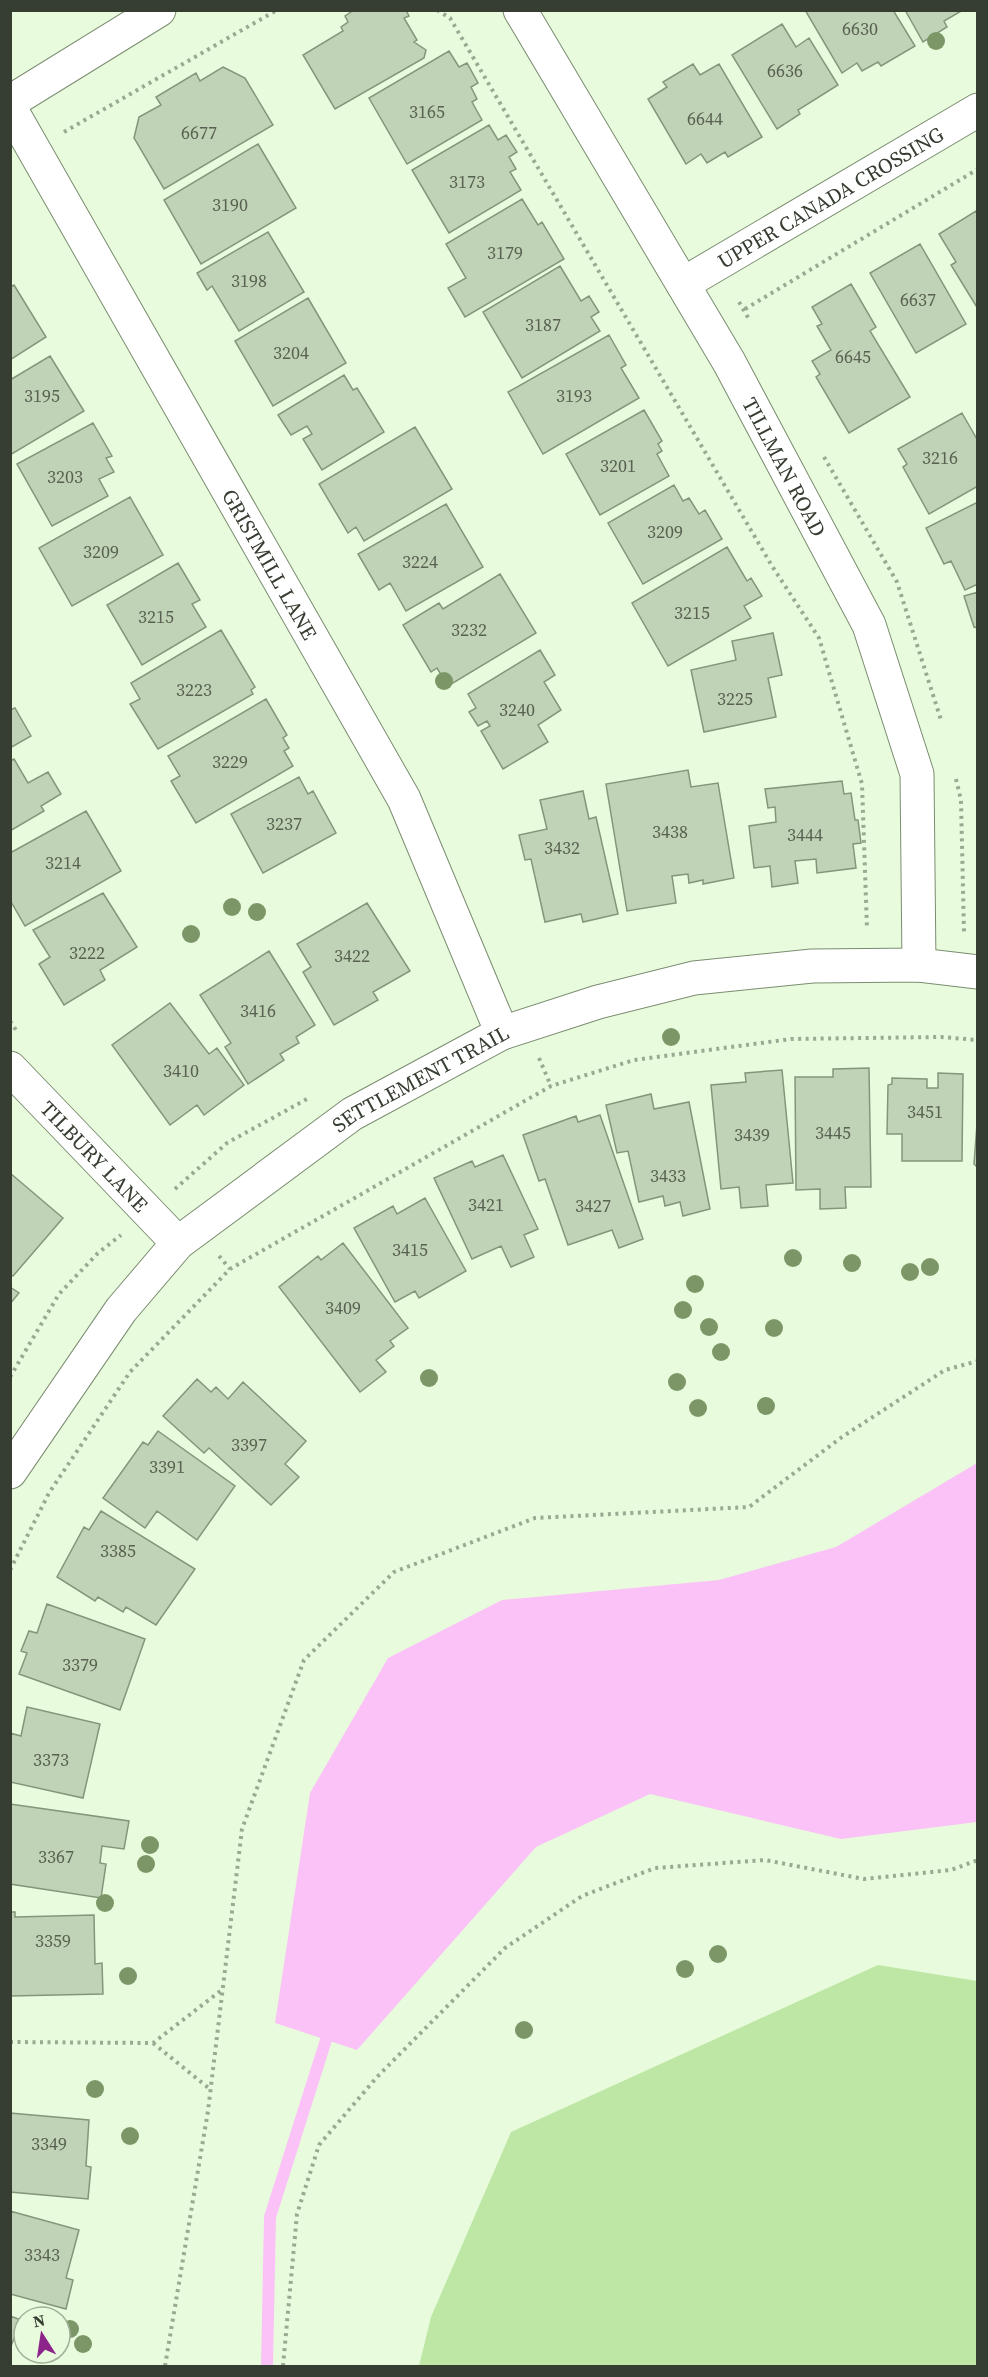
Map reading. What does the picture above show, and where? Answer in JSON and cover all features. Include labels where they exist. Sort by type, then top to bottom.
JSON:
[{"type":"street","points":[[10,102],[159,10]]},
{"type":"street","name":"TILLMAN ROAD","points":[[520,10],[729,362],[869,625],[917,774],[919,965]]},
{"type":"street","name":"GRISTMILL LANE","points":[[10,108],[404,799],[502,1033]]},
{"type":"street","name":"UPPER CANADA CROSSING","points":[[682,284],[978,110]]},
{"type":"street","name":"SETTLEMENT TRAIL","points":[[10,1472],[121,1310],[178,1243],[352,1114],[502,1033],[598,1002],[694,978],[812,966],[919,965],[978,972]]},
{"type":"street","name":"TILBURY LANE","points":[[10,1068],[178,1243]]},
{"type":"path","points":[[53,138],[276,10]]},
{"type":"path","points":[[437,10],[450,18],[772,566],[819,638],[861,784],[867,938]]},
{"type":"path","points":[[745,309],[978,169]]},
{"type":"path","points":[[10,1021],[18,1034]]},
{"type":"path","points":[[10,1570],[49,1494],[130,1372],[230,1269],[551,1086],[634,1060],[791,1040],[941,1036],[978,1040]]},
{"type":"path","points":[[167,1196],[227,1143],[309,1097]]},
{"type":"path","points":[[10,1377],[59,1294],[98,1253],[124,1232]]},
{"type":"path","points":[[165,2367],[211,2090],[242,1829],[304,1660],[394,1572],[535,1518],[748,1507],[842,1437],[945,1370],[978,1361]]},
{"type":"path","points":[[284,2367],[297,2214],[319,2145],[377,2077],[505,1947],[582,1896],[655,1868],[765,1860],[864,1879],[951,1870],[978,1860]]},
{"type":"path","points":[[10,2042],[153,2043],[224,1988]]},
{"type":"path","points":[[153,2043],[211,2090]]},
{"type":"green space","points":[[878,1965],[977,1981],[977,2366],[419,2366],[431,2317],[511,2132]]},
{"type":"shaded area","points":[[977,1463],[977,1822],[841,1839],[650,1794],[536,1847],[357,2050],[275,2023],[310,1793],[388,1658],[502,1600],[719,1580],[836,1547]]},
{"type":"building","points":[[354,10],[406,10],[409,16],[404,18],[417,40],[414,42],[426,50],[424,58],[335,109],[303,55],[343,31],[341,27],[348,22],[345,16]]},
{"type":"building","points":[[805,10],[893,10],[915,46],[881,66],[878,62],[862,71],[857,63],[842,73]]},
{"type":"building","points":[[905,10],[963,10],[944,21],[947,27],[923,42]]},
{"type":"building","points":[[782,24],[796,47],[809,38],[838,85],[798,110],[800,114],[777,129],[732,55]]},
{"type":"building","points":[[449,51],[459,67],[467,63],[478,83],[471,87],[477,99],[472,102],[482,120],[407,164],[369,98]]},
{"type":"building","points":[[693,64],[700,75],[719,64],[762,137],[728,157],[725,152],[707,163],[701,154],[686,164],[648,99],[667,87],[663,82]]},
{"type":"building","points":[[223,67],[245,78],[273,125],[164,189],[134,138],[139,117],[161,105],[156,97],[196,73],[200,81]]},
{"type":"building","points":[[489,125],[498,140],[506,135],[517,152],[509,157],[516,169],[510,172],[521,190],[449,233],[412,170]]},
{"type":"building","points":[[258,144],[296,208],[201,264],[164,200]]},
{"type":"building","points":[[522,199],[538,225],[542,222],[564,259],[465,317],[448,288],[466,278],[446,244]]},
{"type":"building","points":[[976,211],[978,214],[978,309],[951,265],[956,262],[939,234]]},
{"type":"building","points":[[268,232],[304,292],[239,331],[212,286],[207,290],[197,273]]},
{"type":"building","points":[[920,244],[966,324],[916,353],[870,273]]},
{"type":"building","points":[[560,266],[581,301],[589,296],[599,312],[591,317],[600,331],[522,378],[483,312]]},
{"type":"building","points":[[851,284],[876,327],[870,331],[910,397],[849,433],[816,377],[820,374],[812,361],[831,350],[817,326],[822,324],[812,307]]},
{"type":"building","points":[[14,285],[46,337],[10,360],[10,287]]},
{"type":"building","points":[[308,298],[346,363],[273,406],[235,341]]},
{"type":"building","points":[[609,335],[626,365],[621,368],[639,398],[543,454],[508,392]]},
{"type":"building","points":[[50,356],[84,411],[10,455],[10,380]]},
{"type":"building","points":[[344,375],[353,390],[357,388],[384,432],[322,470],[303,439],[312,434],[307,426],[291,435],[278,415]]},
{"type":"building","points":[[644,410],[662,441],[658,444],[662,451],[657,454],[669,476],[600,515],[566,454]]},
{"type":"building","points":[[962,413],[978,441],[978,486],[929,514],[903,467],[907,464],[898,449]]},
{"type":"building","points":[[93,423],[112,456],[106,458],[114,472],[99,479],[108,496],[52,526],[17,464]]},
{"type":"building","points":[[415,427],[452,489],[364,541],[356,527],[348,533],[319,484]]},
{"type":"building","points":[[674,485],[683,501],[689,498],[699,514],[705,510],[722,539],[643,584],[608,523]]},
{"type":"building","points":[[130,497],[163,555],[72,606],[39,548]]},
{"type":"building","points":[[978,502],[978,584],[965,590],[951,561],[944,564],[926,528]]},
{"type":"building","points":[[446,504],[483,567],[406,611],[390,583],[379,590],[358,554]]},
{"type":"building","points":[[727,547],[747,581],[751,578],[762,596],[744,606],[751,618],[668,666],[632,603]]},
{"type":"building","points":[[178,563],[200,600],[192,604],[206,627],[142,665],[107,605]]},
{"type":"building","points":[[500,574],[536,633],[448,686],[437,668],[431,672],[403,625],[439,603],[443,609]]},
{"type":"building","points":[[978,592],[978,628],[974,627],[964,596]]},
{"type":"building","points":[[221,630],[255,687],[251,690],[253,694],[158,749],[130,704],[140,699],[131,683]]},
{"type":"building","points":[[773,633],[782,675],[768,678],[776,717],[704,732],[691,670],[736,660],[732,641]]},
{"type":"building","points":[[540,650],[555,675],[544,682],[561,710],[538,725],[548,742],[503,769],[481,731],[490,726],[487,721],[478,726],[469,712],[476,708],[468,694]]},
{"type":"building","points":[[266,699],[287,735],[283,738],[289,748],[284,751],[293,766],[196,823],[171,781],[180,776],[168,756]]},
{"type":"building","points":[[15,708],[31,736],[10,748],[10,710]]},
{"type":"building","points":[[14,759],[28,783],[48,772],[61,794],[41,806],[44,811],[10,831],[10,761]]},
{"type":"building","points":[[688,770],[691,787],[718,783],[734,878],[703,884],[703,880],[689,883],[688,874],[672,876],[676,903],[627,911],[606,784]]},
{"type":"building","points":[[299,777],[308,794],[313,791],[336,833],[263,873],[231,814]]},
{"type":"building","points":[[842,781],[844,794],[851,793],[855,820],[858,820],[861,843],[853,844],[856,868],[817,873],[816,859],[795,861],[798,883],[772,887],[770,866],[754,868],[749,826],[776,822],[775,807],[768,808],[765,789]]},
{"type":"building","points":[[583,791],[589,819],[596,817],[618,914],[583,922],[581,914],[545,922],[531,859],[525,860],[519,835],[547,829],[540,800]]},
{"type":"building","points":[[86,811],[121,871],[25,926],[10,900],[10,853]]},
{"type":"building","points":[[103,893],[137,947],[100,970],[105,980],[64,1005],[39,964],[50,957],[33,930]]},
{"type":"building","points":[[367,903],[410,971],[373,992],[378,1000],[334,1025],[303,972],[311,967],[297,944]]},
{"type":"building","points":[[269,951],[315,1025],[296,1037],[299,1043],[280,1054],[284,1060],[248,1084],[225,1047],[231,1043],[200,995]]},
{"type":"building","points":[[170,1003],[209,1054],[217,1048],[244,1085],[204,1115],[197,1105],[170,1125],[112,1045]]},
{"type":"building","points":[[869,1068],[871,1187],[845,1187],[846,1208],[820,1209],[820,1189],[796,1190],[795,1077],[833,1077],[833,1069]]},
{"type":"building","points":[[782,1070],[793,1183],[766,1185],[768,1206],[741,1208],[739,1187],[721,1189],[711,1085],[746,1082],[745,1073]]},
{"type":"building","points":[[938,1073],[963,1074],[962,1161],[902,1161],[902,1134],[887,1134],[888,1085],[892,1084],[892,1078],[927,1079],[927,1088],[938,1088]]},
{"type":"building","points":[[651,1094],[654,1109],[689,1102],[710,1209],[683,1216],[680,1202],[665,1206],[663,1196],[639,1202],[628,1151],[617,1153],[606,1105]]},
{"type":"building","points":[[978,1111],[978,1168],[974,1164]]},
{"type":"building","points":[[600,1115],[643,1239],[619,1248],[612,1230],[568,1245],[545,1179],[539,1181],[523,1135],[576,1116],[578,1122]]},
{"type":"building","points":[[503,1155],[538,1229],[524,1235],[534,1257],[511,1267],[501,1246],[472,1259],[434,1178],[472,1161],[475,1167]]},
{"type":"building","points":[[10,1173],[63,1218],[13,1276],[10,1274]]},
{"type":"building","points":[[425,1198],[466,1271],[419,1298],[415,1291],[395,1302],[354,1228],[393,1206],[397,1214]]},
{"type":"building","points":[[343,1243],[408,1328],[390,1341],[394,1346],[376,1360],[386,1372],[360,1392],[279,1287],[318,1256],[321,1260]]},
{"type":"building","points":[[10,1287],[19,1293],[10,1304]]},
{"type":"building","points":[[197,1379],[211,1392],[216,1387],[228,1399],[243,1382],[306,1441],[285,1464],[299,1477],[271,1505],[209,1448],[204,1453],[163,1416]]},
{"type":"building","points":[[158,1431],[235,1486],[197,1540],[157,1511],[145,1528],[103,1498],[143,1442],[148,1445]]},
{"type":"building","points":[[101,1511],[195,1569],[156,1625],[126,1607],[123,1612],[98,1597],[95,1601],[57,1577],[84,1527],[89,1530]]},
{"type":"building","points":[[47,1604],[145,1639],[120,1710],[19,1674],[27,1653],[21,1651],[29,1631],[37,1633]]},
{"type":"building","points":[[27,1707],[100,1724],[83,1798],[10,1782],[10,1733],[21,1736]]},
{"type":"building","points":[[10,1804],[129,1821],[124,1849],[102,1846],[100,1863],[106,1864],[101,1898],[10,1884]]},
{"type":"building","points":[[10,1912],[15,1912],[15,1917],[94,1915],[95,1964],[102,1963],[103,1994],[10,1996]]},
{"type":"building","points":[[10,2113],[89,2120],[86,2166],[91,2167],[88,2199],[10,2192]]},
{"type":"building","points":[[10,2211],[79,2230],[66,2278],[73,2280],[67,2305],[51,2305],[10,2294]]},
{"type":"building","points":[[10,2316],[12,2317],[12,2344],[10,2349]]},
{"type":"waterway","points":[[267,2366],[270,2217],[326,2040]]}]
